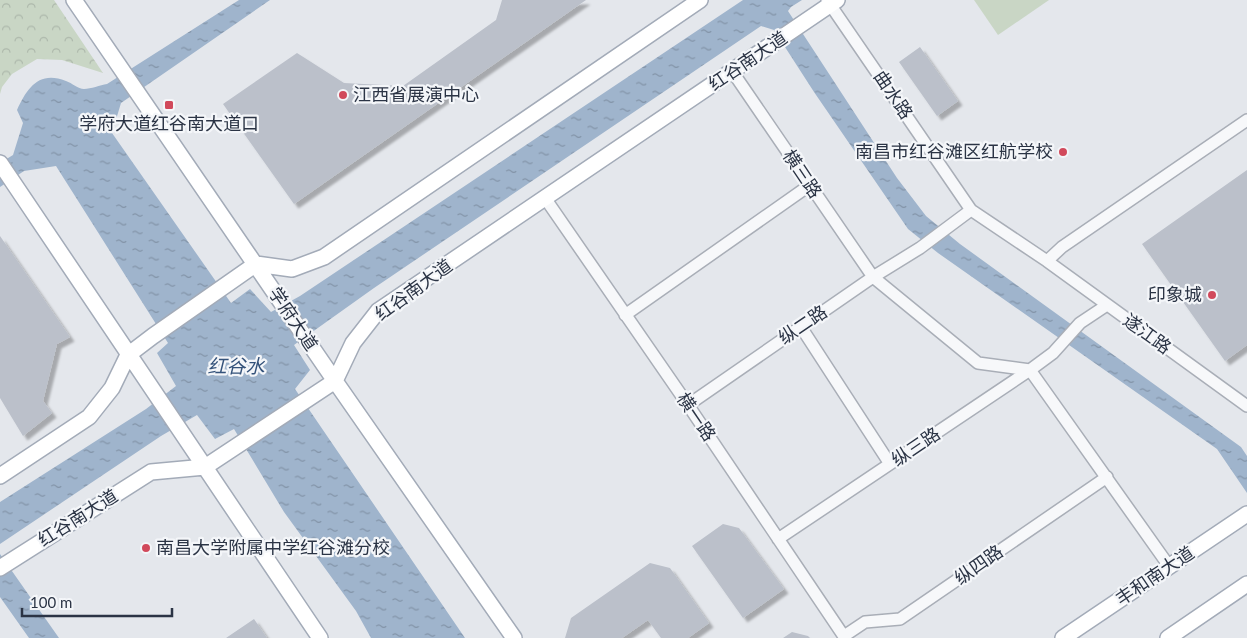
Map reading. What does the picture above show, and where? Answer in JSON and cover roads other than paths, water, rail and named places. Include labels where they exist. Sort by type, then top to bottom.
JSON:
[{"type":"main road","name":"学府大道","points":[[74,0],[514,638]]},
{"type":"main road","points":[[0,476],[89,417],[112,388],[128,355],[256,264],[292,269],[324,257],[700,0]]},
{"type":"main road","name":"红谷南大道","points":[[5,565],[151,472],[205,467],[335,380],[353,343],[378,311],[799,26],[831,2]]},
{"type":"main road","points":[[0,163],[320,638]]},
{"type":"main road","name":"丰和南大道","points":[[1063,638],[1247,514]]},
{"type":"main road","points":[[1168,638],[1247,584]]},
{"type":"street","name":"曲水路","points":[[831,2],[971,210],[1047,261]]},
{"type":"street","name":"横三路","points":[[732,71],[873,277],[978,363],[1030,370]]},
{"type":"street","points":[[1047,261],[1062,247],[1247,120]]},
{"type":"street","points":[[625,315],[810,185]]},
{"type":"street","name":"横一路","points":[[544,198],[688,405],[845,637]]},
{"type":"street","name":"纵二路","points":[[688,405],[873,277],[920,248],[971,210]]},
{"type":"street","name":"遂江路","points":[[1047,261],[1247,406]]},
{"type":"street","name":"纵三路","points":[[778,539],[1030,370],[1053,352],[1080,323],[1107,305]]},
{"type":"street","points":[[801,327],[890,464]]},
{"type":"street","points":[[1030,370],[1170,566]]},
{"type":"street","name":"纵四路","points":[[845,637],[865,622],[900,619],[1107,477]]},
{"type":"water","name":"红谷水","points":[[239,0],[270,0],[121,103],[112,133],[231,303],[250,289],[271,312],[300,296],[743,0],[802,0],[788,11],[897,178],[926,216],[960,244],[1241,447],[1247,456],[1247,493],[1217,449],[938,253],[908,229],[774,30],[761,26],[374,288],[294,345],[310,370],[295,389],[465,638],[371,638],[356,611],[284,512],[234,429],[215,439],[197,415],[161,436],[0,544],[0,502],[146,409],[176,386],[157,353],[168,343],[56,166],[24,171],[0,187],[0,163],[13,155],[23,123],[17,110],[30,88],[41,80],[57,78],[84,89],[107,84]]},
{"type":"water","points":[[0,554],[59,638],[29,638],[0,597]]},
{"type":"place","name":"江西省展演中心","points":[[343,95]]},
{"type":"place","name":"学府大道红谷南大道口","points":[[169,105]]},
{"type":"place","name":"南昌市红谷滩区红航学校","points":[[1063,152]]},
{"type":"place","name":"印象城","points":[[1212,295]]},
{"type":"place","name":"南昌大学附属中学红谷滩分校","points":[[146,548]]}]
